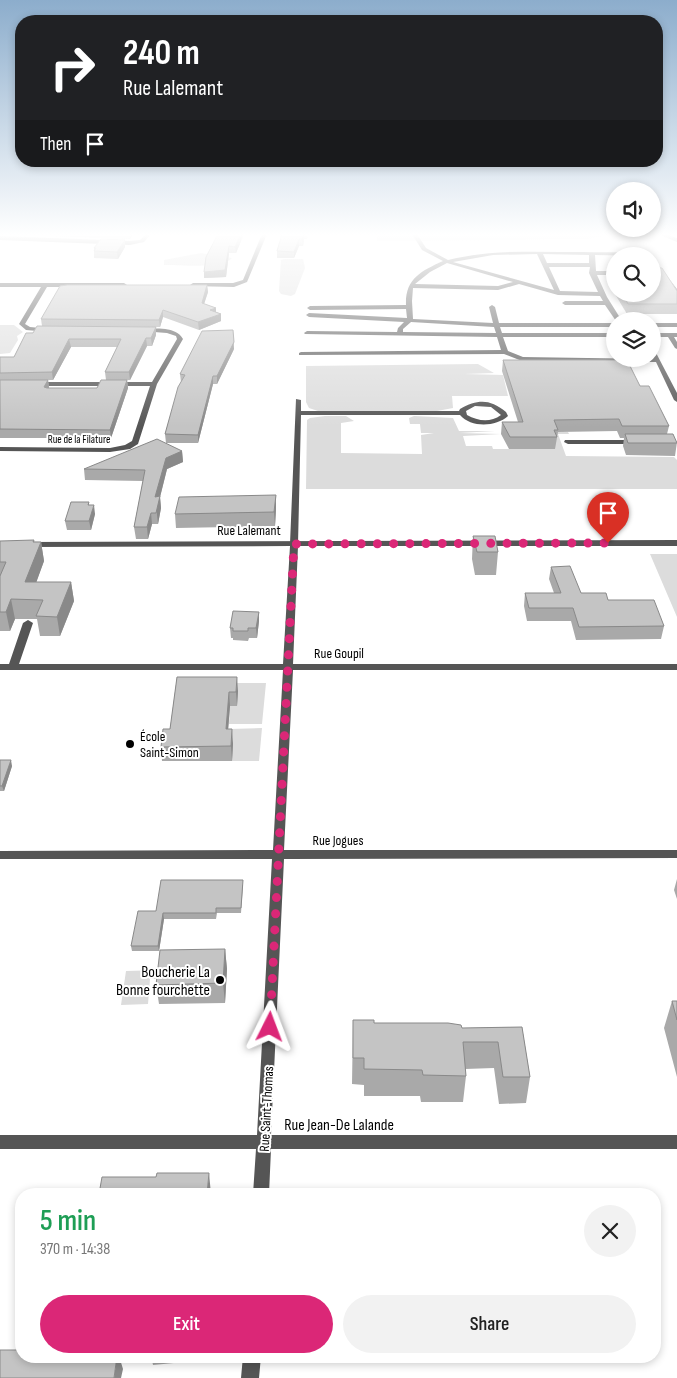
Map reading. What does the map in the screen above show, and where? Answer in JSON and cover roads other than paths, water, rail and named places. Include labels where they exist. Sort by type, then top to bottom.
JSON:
[{"type":"street","points":[[37,298],[22,324],[28,329],[58,330]]},
{"type":"street","points":[[400,334],[400,329],[410,320],[410,298]]},
{"type":"street","points":[[604,298],[613,312]]},
{"type":"street","points":[[565,303],[607,303]]},
{"type":"street","points":[[410,307],[310,311],[410,320],[497,325],[606,325]]},
{"type":"street","points":[[492,307],[504,352]]},
{"type":"street","points":[[661,325],[677,325]]},
{"type":"street","name":"Rue de la Filature","points":[[0,450],[110,450],[127,447],[137,439],[154,384],[180,337],[168,331],[135,330]]},
{"type":"street","points":[[307,333],[606,335]]},
{"type":"street","points":[[673,335],[677,347]]},
{"type":"street","points":[[301,354],[504,352],[522,359],[606,360]]},
{"type":"street","points":[[661,365],[665,371],[664,375],[677,400]]},
{"type":"street","points":[[29,384],[154,384]]},
{"type":"street","points":[[669,385],[677,385]]},
{"type":"street","name":"Rue Saint-Thomas","points":[[261,1188],[289,667],[298,400]]},
{"type":"street","points":[[299,413],[461,413],[468,419],[489,422],[501,419],[504,413],[498,407],[480,404],[468,406],[461,413]]},
{"type":"street","points":[[568,442],[647,442]]},
{"type":"street","name":"Rue Lalemant","points":[[21,544],[677,543]]},
{"type":"street","points":[[13,667],[28,623]]},
{"type":"street","name":"Rue Goupil","points":[[0,667],[677,667]]},
{"type":"street","name":"Rue Jogues","points":[[0,855],[677,854]]},
{"type":"street","name":"Rue Jean-De Lalande","points":[[0,1142],[677,1142]]},
{"type":"street","points":[[250,1378],[251,1363]]},
{"type":"place","name":"École Saint-Simon","points":[[130,744]]},
{"type":"place","name":"Boucherie La Bonne fourchette","points":[[220,980]]}]
